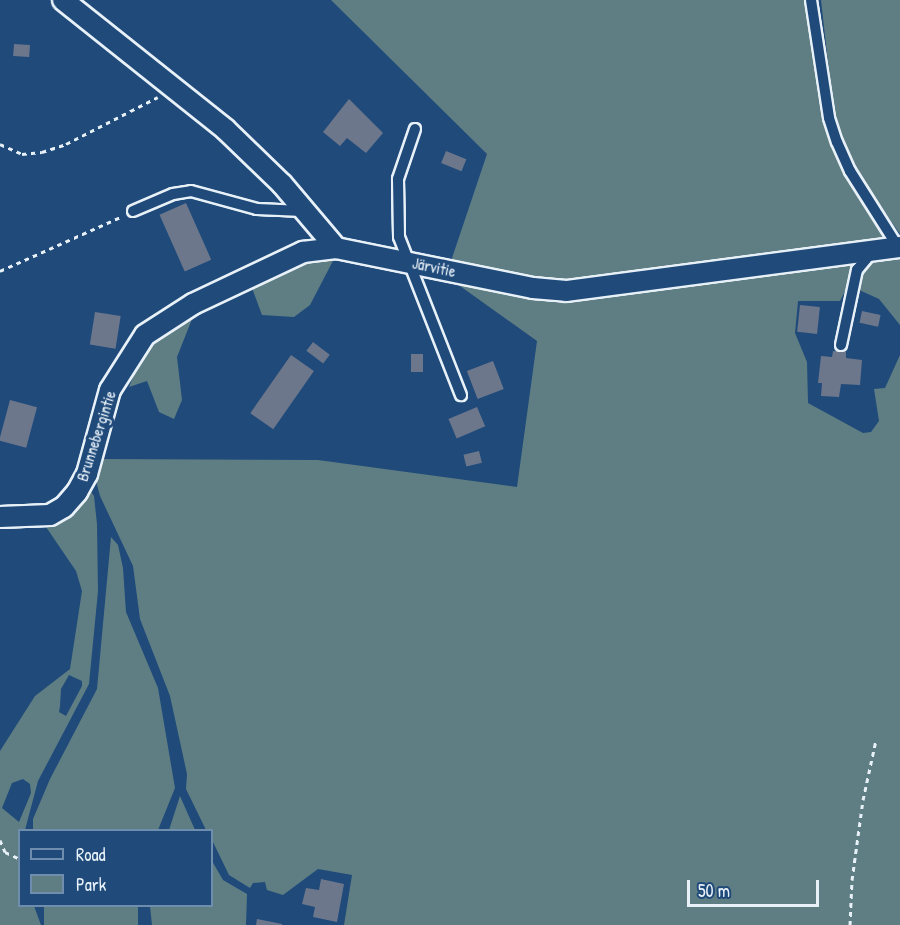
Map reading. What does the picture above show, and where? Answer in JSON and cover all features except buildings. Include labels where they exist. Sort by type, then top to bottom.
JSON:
[{"type":"street","points":[[63,0],[175,87],[247,149],[336,248]]},
{"type":"street","name":"Järvitie","points":[[336,248],[534,288],[566,291],[899,247]]},
{"type":"street","name":"Brunnebergintie","points":[[0,517],[50,515],[64,507],[77,492],[87,474],[110,390],[145,336],[193,304],[276,264],[311,250],[336,248]]},
{"type":"lane","points":[[811,0],[829,118],[837,142],[850,171],[899,247]]},
{"type":"lane","points":[[415,129],[401,162],[396,207],[399,237],[461,395]]},
{"type":"lane","points":[[134,211],[191,191],[257,209],[303,211]]},
{"type":"lane","points":[[841,345],[857,270],[873,251]]},
{"type":"path","points":[[0,144],[22,154],[66,144],[175,87]]},
{"type":"path","points":[[0,271],[134,211]]},
{"type":"path","points":[[850,925],[861,812],[876,740]]},
{"type":"path","points":[[0,840],[5,852],[18,858]]},
{"type":"green space","points":[[331,0],[804,0],[824,124],[843,172],[869,207],[884,238],[875,246],[557,287],[450,264],[487,154]]},
{"type":"green space","points":[[821,0],[900,0],[900,234],[852,165],[834,116]]},
{"type":"green space","points":[[900,255],[900,325],[879,299],[857,289],[860,272],[872,257]]},
{"type":"green space","points":[[863,256],[840,301],[798,301],[795,333],[807,362],[808,403],[863,433],[871,432],[879,421],[874,389],[885,388],[900,355],[900,925],[344,925],[352,875],[318,869],[283,895],[267,890],[265,882],[253,883],[250,888],[229,875],[213,842],[213,829],[206,829],[186,789],[187,774],[170,696],[140,619],[133,566],[100,496],[94,474],[99,459],[318,460],[517,487],[537,341],[446,276],[543,297]]},
{"type":"green space","points":[[335,257],[310,305],[294,317],[262,315],[252,288],[293,265]]},
{"type":"green space","points":[[194,314],[177,357],[182,400],[174,419],[159,412],[147,381],[129,387],[140,360],[159,339]]},
{"type":"green space","points":[[86,485],[94,496],[97,524],[98,591],[89,684],[38,781],[25,829],[18,829],[18,907],[34,907],[41,925],[0,925],[0,751],[35,696],[70,669],[82,591],[76,571],[44,524]],"holes":[[[69,675],[82,681],[82,686],[66,716],[59,712],[61,689]],[[23,779],[30,784],[31,793],[19,822],[2,808],[12,783]]]},
{"type":"green space","points":[[111,537],[118,545],[123,568],[126,612],[158,688],[175,788],[158,829],[33,829],[33,819],[50,779],[97,689]]},
{"type":"green space","points":[[180,796],[195,829],[169,829]]},
{"type":"green space","points":[[213,863],[223,880],[247,894],[246,925],[152,925],[150,907],[213,907]]},
{"type":"green space","points":[[44,907],[138,907],[138,925],[44,925]]}]
